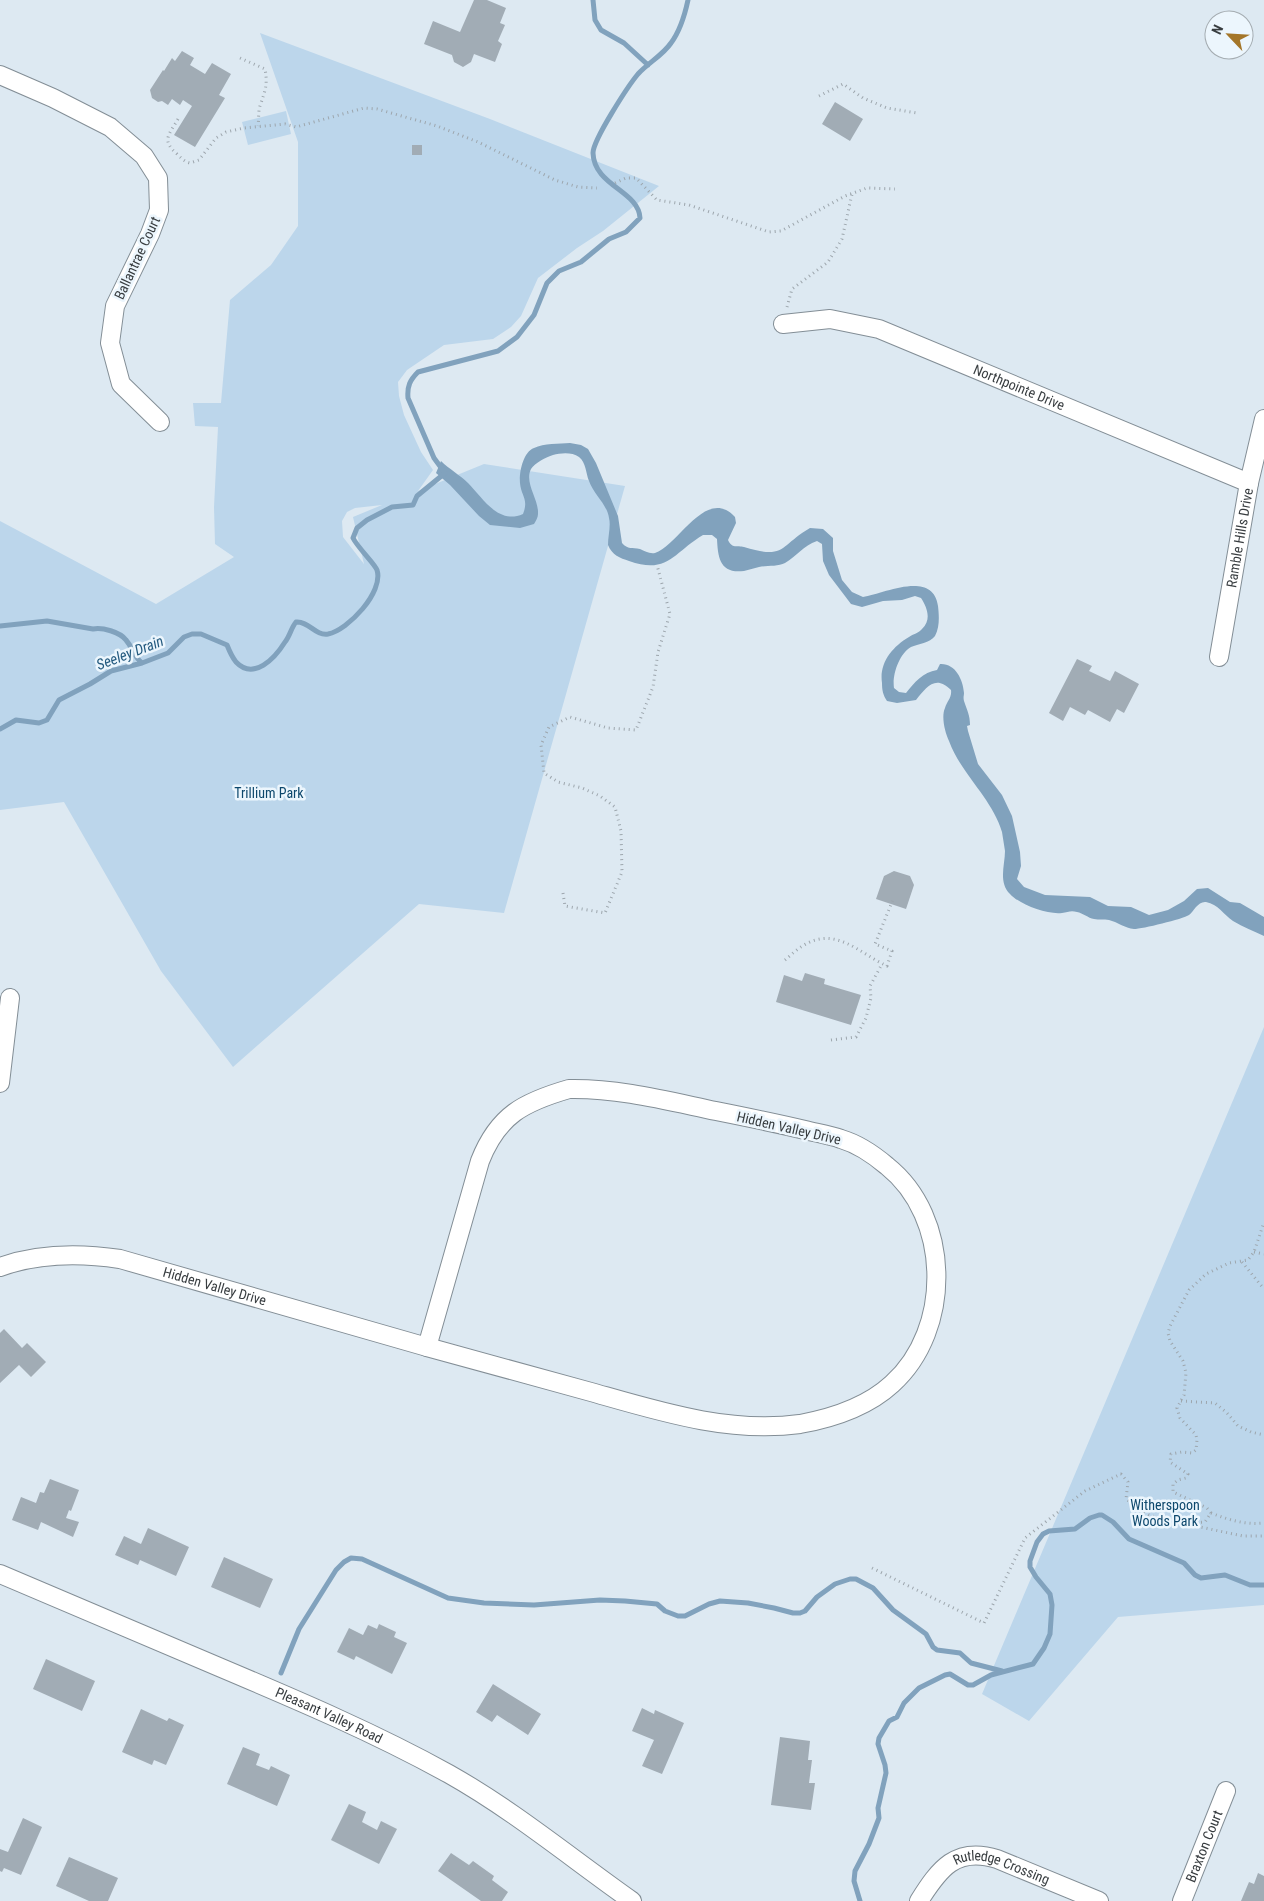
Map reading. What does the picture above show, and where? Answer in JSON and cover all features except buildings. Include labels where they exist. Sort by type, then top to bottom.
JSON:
[{"type":"street","name":"Ballantrae Court","points":[[0,75],[53,98],[110,127],[144,156],[158,178],[159,210],[150,234],[115,306],[110,343],[121,384],[160,422]]},
{"type":"street","name":"Northpointe Drive","points":[[783,324],[830,319],[879,329],[1249,482]]},
{"type":"street","name":"Ramble Hills Drive","points":[[1219,657],[1249,482],[1264,419]]},
{"type":"street","points":[[0,1083],[10,998]]},
{"type":"street","name":"Hidden Valley Drive","points":[[0,1267],[14,1262],[56,1255],[90,1254],[120,1259],[426,1347],[638,1405],[696,1419],[751,1427],[799,1424],[836,1416],[866,1402],[892,1384],[914,1359],[928,1327],[936,1294],[934,1244],[922,1210],[904,1182],[887,1165],[862,1148],[842,1139],[638,1095],[596,1089],[569,1090],[542,1097],[522,1107],[507,1118],[487,1144],[480,1161],[426,1347]]},
{"type":"street","name":"Pleasant Valley Road","points":[[0,1574],[367,1730],[451,1775],[506,1810],[632,1901]]},
{"type":"street","name":"Braxton Court","points":[[1182,1901],[1226,1791]]},
{"type":"street","name":"Rutledge Crossing","points":[[919,1901],[936,1875],[950,1862],[966,1856],[982,1855],[997,1859],[1099,1901]]},
{"type":"path","points":[[240,58],[265,70],[267,79],[265,97],[260,106],[258,126]]},
{"type":"path","points":[[819,96],[843,84],[863,98],[879,105],[917,113]]},
{"type":"path","points":[[178,119],[167,137],[167,142],[170,148],[190,164],[199,160],[219,135],[258,126],[285,124],[296,126],[364,108],[378,109],[437,126],[478,142],[555,180],[578,187],[597,188]]},
{"type":"path","points":[[615,183],[626,178],[636,178],[657,200],[689,205],[769,232],[781,231],[867,188],[895,189]]},
{"type":"path","points":[[783,324],[792,289],[828,262],[842,239],[852,194]]},
{"type":"path","points":[[563,894],[565,906],[605,912],[622,872],[622,831],[615,807],[600,796],[582,788],[558,782],[544,773],[542,745],[549,727],[570,717],[608,728],[636,730],[652,687],[658,652],[670,614],[657,565]]},
{"type":"path","points":[[785,960],[802,946],[812,941],[836,938],[887,966],[892,952],[875,944],[894,897]]},
{"type":"path","points":[[831,1040],[856,1037],[866,1018],[871,998],[870,986],[882,964]]},
{"type":"path","points":[[1264,1222],[1254,1252],[1248,1260],[1229,1263],[1206,1274],[1189,1290],[1168,1333],[1170,1341],[1183,1361],[1186,1373],[1184,1395],[1177,1408],[1178,1414],[1197,1440],[1196,1450],[1192,1453],[1171,1454],[1170,1462],[1188,1474],[1186,1478],[1178,1480],[1173,1484],[1173,1492],[1207,1508],[1211,1513],[1234,1521],[1250,1525],[1264,1523]]},
{"type":"path","points":[[1254,1252],[1264,1254]]},
{"type":"path","points":[[1242,1262],[1264,1289]]},
{"type":"path","points":[[1181,1401],[1215,1403],[1227,1412],[1238,1426],[1250,1432],[1264,1435]]},
{"type":"path","points":[[872,1568],[984,1623],[1025,1538],[1085,1491],[1121,1474],[1128,1482],[1126,1499],[1149,1515],[1243,1536],[1264,1536]]},
{"type":"path","points":[[1185,1524],[1205,1522],[1211,1513]]},
{"type":"green space","name":"Trillium Park","points":[[260,33],[490,119],[659,186],[603,231],[538,278],[521,316],[511,327],[493,339],[444,345],[407,370],[398,382],[399,396],[404,415],[421,452],[433,470],[418,491],[484,464],[625,486],[504,913],[419,904],[233,1067],[161,971],[64,802],[0,810],[0,521],[156,604],[234,557],[215,544],[214,507],[218,427],[195,426],[193,403],[221,403],[230,300],[271,265],[298,226],[298,142]],"holes":[[[382,505],[353,517],[364,564],[343,537],[342,521],[347,512],[355,508]]]},
{"type":"green space","points":[[286,111],[291,134],[248,145],[242,122]]},
{"type":"green space","name":"Witherspoon Woods Park","points":[[1264,1027],[1264,1605],[1118,1617],[1029,1721],[982,1694]]},
{"type":"shaded area","points":[[570,443],[581,445],[588,449],[596,463],[618,516],[622,543],[628,547],[655,553],[674,540],[693,520],[703,513],[714,508],[724,509],[735,517],[736,523],[728,540],[733,546],[741,546],[758,551],[775,551],[781,549],[810,528],[823,529],[833,538],[833,551],[842,580],[852,592],[863,597],[906,586],[917,586],[927,589],[934,595],[939,613],[937,632],[930,640],[911,647],[903,655],[895,671],[894,688],[899,692],[906,693],[923,676],[937,670],[940,664],[950,666],[960,677],[970,721],[970,725],[967,726],[968,731],[978,764],[1002,795],[1012,816],[1020,852],[1021,866],[1017,879],[1024,887],[1045,895],[1090,897],[1108,906],[1131,907],[1149,915],[1168,910],[1184,901],[1197,889],[1208,888],[1230,902],[1240,903],[1264,917],[1264,936],[1233,921],[1217,907],[1206,902],[1198,905],[1185,917],[1162,924],[1134,929],[1109,920],[1092,918],[1075,911],[1056,913],[1042,911],[1020,902],[1010,894],[1006,889],[1003,879],[1005,851],[1002,832],[991,808],[954,753],[946,733],[943,716],[951,690],[940,683],[931,684],[916,700],[897,703],[887,701],[883,692],[882,676],[888,656],[903,641],[921,630],[927,622],[927,609],[921,598],[915,596],[902,600],[883,601],[862,607],[851,604],[829,575],[823,561],[822,544],[817,541],[782,564],[762,566],[744,571],[730,570],[725,567],[718,552],[717,539],[712,535],[703,535],[670,560],[662,563],[642,565],[622,559],[614,554],[608,545],[610,521],[608,513],[591,486],[583,462],[573,454],[563,453],[550,456],[538,462],[531,469],[529,480],[538,508],[538,515],[534,524],[520,528],[490,525],[436,473],[441,461],[465,480],[485,502],[499,513],[506,516],[523,514],[525,501],[520,479],[524,458],[530,450],[542,445]]},
{"type":"waterway","points":[[593,0],[595,20],[601,30],[624,43],[648,65]]},
{"type":"waterway","name":"Seeley Drain","points":[[0,729],[16,720],[39,723],[47,720],[59,700],[111,671],[142,663],[168,653],[184,637],[192,634],[201,634],[227,645],[236,662],[243,667],[257,668],[276,655],[287,640],[296,622],[301,622],[319,633],[328,634],[345,625],[363,609],[370,599],[378,579],[376,567],[353,538],[357,528],[367,520],[392,507],[413,505],[417,496],[445,473],[434,458],[408,398],[411,381],[418,372],[498,351],[517,337],[534,315],[547,283],[559,271],[581,262],[609,239],[626,232],[640,218],[638,209],[632,201],[601,173],[595,164],[593,153],[605,125],[633,80],[668,47],[674,38],[682,22],[688,0]]},
{"type":"waterway","name":"Seeley Drain","points":[[0,626],[47,621],[93,629],[106,629],[123,637],[142,663]]},
{"type":"waterway","points":[[860,1901],[854,1881],[855,1871],[869,1844],[879,1818],[878,1808],[886,1773],[878,1744],[879,1738],[889,1721],[897,1717],[904,1703],[919,1688],[945,1675],[950,1674],[968,1685],[973,1685],[991,1675],[1033,1664],[1044,1648],[1050,1634],[1052,1605],[1050,1594],[1030,1567],[1030,1561],[1037,1542],[1043,1534],[1049,1531],[1075,1529],[1090,1518],[1102,1515],[1113,1522],[1129,1539],[1184,1563],[1195,1575],[1201,1578],[1225,1575],[1250,1585],[1264,1585]]},
{"type":"waterway","points":[[281,1673],[299,1629],[336,1570],[351,1558],[362,1559],[448,1598],[484,1603],[534,1605],[600,1600],[625,1601],[657,1604],[665,1611],[678,1616],[685,1616],[709,1604],[720,1601],[748,1603],[800,1613],[805,1611],[817,1597],[835,1584],[856,1579],[873,1588],[893,1610],[926,1634],[933,1647],[937,1650],[960,1653],[971,1663],[1002,1671]]}]
